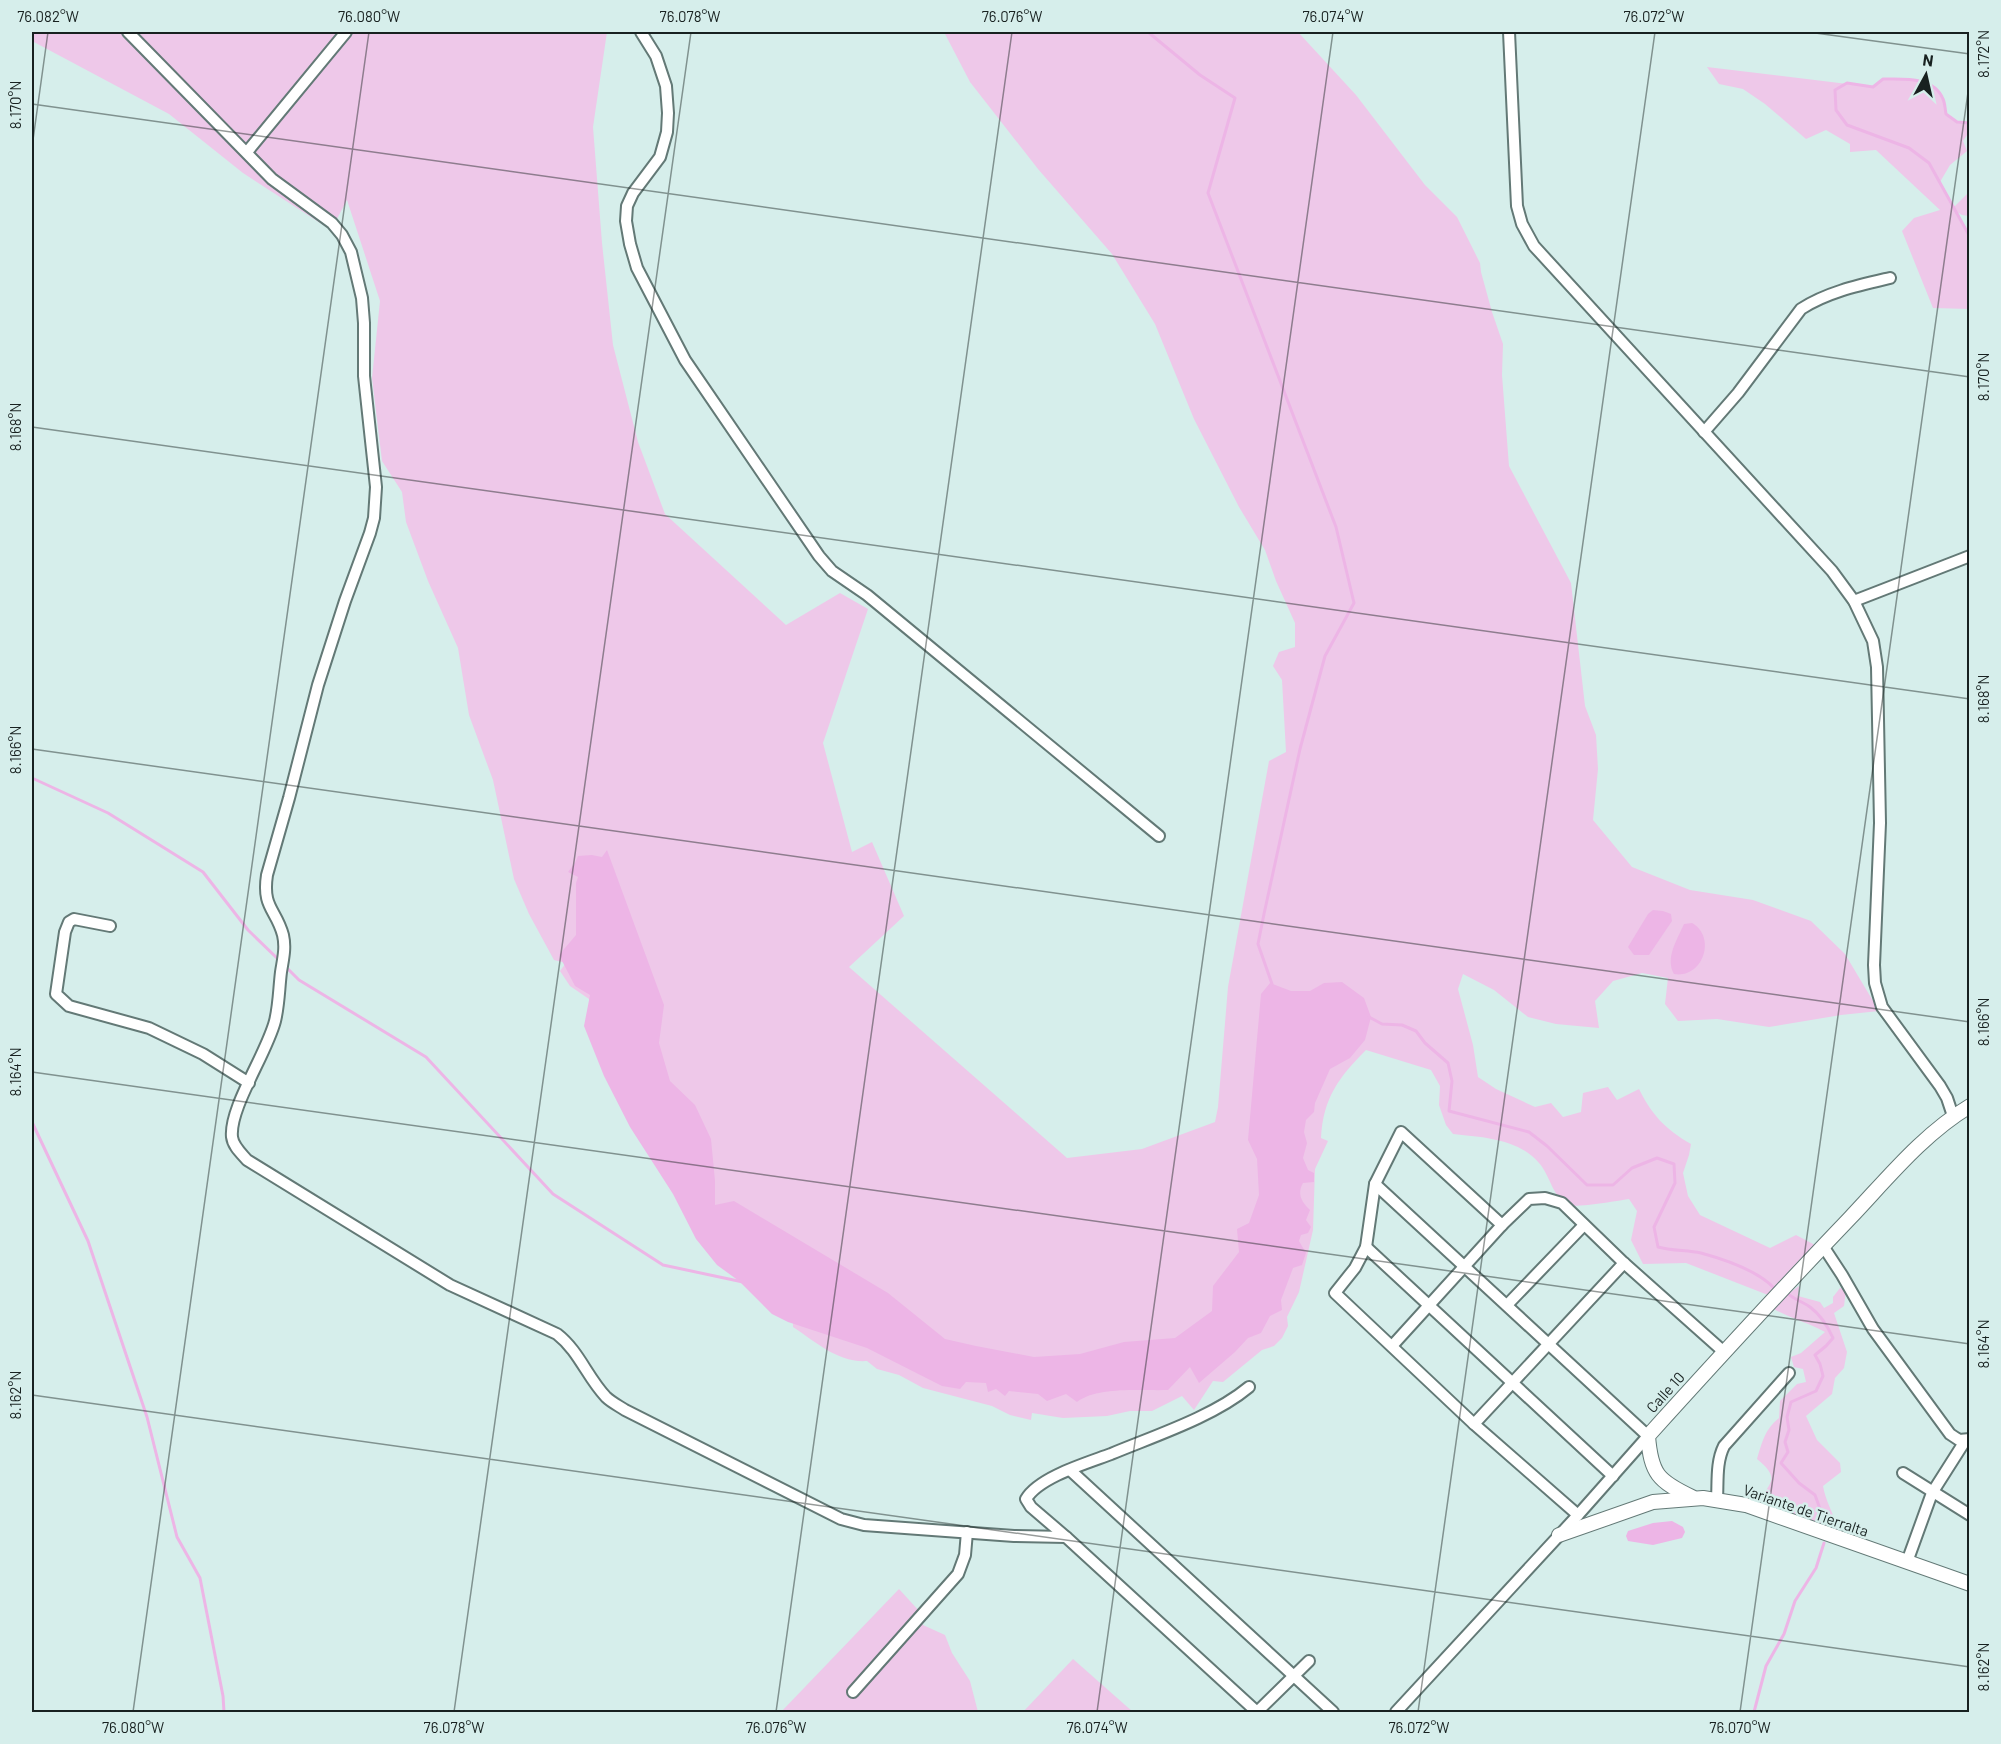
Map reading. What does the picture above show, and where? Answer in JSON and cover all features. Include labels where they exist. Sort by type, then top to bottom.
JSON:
[{"type":"main road","name":"Calle 10","points":[[1648,1436],[1919,1145],[1953,1116],[1970,1106]]},
{"type":"main road","points":[[1648,1436],[1653,1467],[1660,1478],[1673,1488],[1692,1497]]},
{"type":"main road","name":"Variante de Tierralta","points":[[1559,1535],[1653,1502],[1692,1497],[1717,1499],[1746,1505],[1970,1584]]},
{"type":"street","points":[[128,32],[272,179],[332,223],[342,234],[351,252],[362,298],[364,376],[376,503],[370,533],[318,685],[267,875],[265,887],[267,902],[282,933],[285,949],[275,1021],[237,1110],[232,1138],[237,1148],[247,1160],[450,1285],[557,1334],[568,1342],[608,1399],[625,1410],[841,1519],[864,1525],[1014,1536],[1066,1537]]},
{"type":"street","points":[[247,152],[346,32]]},
{"type":"street","points":[[641,32],[656,56],[666,86],[667,132],[660,157],[633,192],[627,206],[630,244],[638,268],[685,360],[819,556],[832,571],[867,595],[1159,836]]},
{"type":"street","points":[[1509,32],[1518,206],[1522,224],[1534,246],[1832,571],[1854,601],[1873,640],[1877,667],[1880,823],[1875,983],[1882,1007],[1940,1086],[1953,1116]]},
{"type":"street","points":[[1704,432],[1738,393],[1801,309],[1810,303],[1847,289],[1890,278]]},
{"type":"street","points":[[1854,601],[1970,556]]},
{"type":"street","points":[[110,926],[74,919],[69,922],[65,932],[56,994],[61,1001],[69,1006],[149,1028],[203,1054],[249,1083]]},
{"type":"street","points":[[1502,1225],[1401,1132],[1375,1184],[1366,1247],[1355,1268],[1335,1293],[1474,1424],[1578,1515]]},
{"type":"street","points":[[1375,1184],[1648,1436]]},
{"type":"street","points":[[1392,1346],[1502,1225],[1529,1199],[1545,1197],[1562,1203],[1624,1263],[1724,1352]]},
{"type":"street","points":[[1507,1305],[1584,1225]]},
{"type":"street","points":[[1823,1246],[1873,1329],[1950,1434],[1967,1440],[1932,1493],[1908,1562]]},
{"type":"street","points":[[1366,1247],[1613,1476]]},
{"type":"street","points":[[1474,1424],[1624,1263]]},
{"type":"street","points":[[1717,1499],[1719,1455],[1724,1446],[1790,1373]]},
{"type":"street","points":[[1249,1387],[1239,1396],[1215,1409],[1053,1477],[1030,1492],[1026,1499],[1031,1507],[1257,1712],[1309,1661]]},
{"type":"street","name":"Calle 10","points":[[1396,1713],[1648,1436]]},
{"type":"street","points":[[1070,1470],[1333,1713]]},
{"type":"street","points":[[1903,1473],[1970,1515]]},
{"type":"street","points":[[852,1692],[958,1574],[965,1555],[967,1532]]},
{"type":"shaded area","points":[[32,32],[607,32],[593,127],[613,345],[638,442],[665,514],[786,625],[840,593],[868,609],[823,743],[852,852],[872,842],[904,916],[849,967],[1067,1158],[1142,1149],[1215,1122],[1228,987],[1269,761],[1286,752],[1282,680],[1273,666],[1279,652],[1295,647],[1295,623],[1265,550],[1239,507],[1194,419],[1155,324],[1112,254],[1038,169],[970,82],[944,32],[1298,32],[1356,95],[1425,185],[1457,217],[1480,263],[1492,312],[1503,344],[1502,375],[1509,466],[1571,583],[1585,706],[1596,735],[1598,769],[1593,820],[1632,867],[1690,890],[1753,900],[1811,921],[1845,954],[1879,1011],[1769,1027],[1717,1019],[1678,1021],[1665,1004],[1668,978],[1642,973],[1613,981],[1595,1001],[1599,1028],[1556,1024],[1528,1017],[1494,990],[1463,974],[1458,989],[1473,1045],[1478,1077],[1496,1089],[1535,1107],[1551,1103],[1563,1117],[1581,1112],[1583,1093],[1608,1087],[1617,1100],[1639,1089],[1660,1121],[1691,1144],[1683,1173],[1688,1196],[1700,1215],[1770,1248],[1796,1235],[1815,1245],[1768,1295],[1686,1263],[1643,1264],[1631,1240],[1637,1211],[1629,1199],[1588,1205],[1568,1205],[1555,1192],[1539,1163],[1531,1155],[1511,1144],[1476,1136],[1453,1134],[1446,1125],[1439,1105],[1440,1086],[1431,1070],[1366,1050],[1340,1079],[1325,1111],[1321,1138],[1328,1141],[1315,1169],[1313,1230],[1299,1292],[1287,1317],[1288,1326],[1282,1338],[1274,1346],[1262,1350],[1223,1382],[1213,1381],[1194,1410],[1182,1396],[1152,1411],[1063,1418],[1032,1413],[1031,1420],[1010,1415],[992,1406],[923,1388],[899,1375],[877,1369],[867,1361],[846,1359],[819,1345],[793,1327],[793,1307],[722,1237],[590,1018],[589,999],[570,986],[560,971],[566,963],[554,960],[529,914],[514,879],[493,780],[469,715],[458,648],[428,581],[406,522],[402,492],[382,461],[372,378],[380,301],[347,200],[331,230],[243,173],[169,114],[32,41]]},
{"type":"shaded area","points":[[1707,67],[1872,87],[1883,79],[1917,80],[1933,86],[1944,101],[1946,114],[1957,122],[1969,123],[1969,132],[1963,141],[1967,151],[1950,165],[1940,182],[1953,208],[1969,192],[1969,216],[1954,210],[1969,237],[1969,309],[1933,308],[1902,231],[1914,218],[1940,210],[1876,150],[1850,152],[1850,144],[1826,130],[1806,139],[1765,104],[1743,89],[1719,84]]},
{"type":"shaded area","points":[[607,850],[664,1005],[659,1043],[670,1081],[695,1105],[711,1139],[715,1205],[734,1201],[888,1293],[945,1339],[1034,1357],[1080,1354],[1124,1342],[1175,1338],[1212,1311],[1213,1286],[1239,1252],[1237,1229],[1249,1223],[1259,1195],[1257,1159],[1248,1140],[1261,994],[1270,983],[1291,991],[1310,991],[1324,983],[1342,982],[1364,998],[1371,1017],[1365,1040],[1350,1058],[1330,1069],[1315,1103],[1314,1112],[1306,1120],[1304,1132],[1307,1143],[1303,1158],[1308,1170],[1314,1173],[1314,1182],[1303,1183],[1300,1194],[1310,1210],[1306,1220],[1311,1227],[1308,1233],[1301,1235],[1299,1241],[1306,1253],[1302,1265],[1293,1268],[1281,1300],[1282,1310],[1270,1316],[1261,1333],[1248,1338],[1199,1383],[1190,1367],[1168,1390],[1108,1391],[1077,1402],[1066,1394],[1047,1401],[1038,1394],[1009,1391],[1005,1396],[996,1389],[988,1392],[986,1383],[966,1382],[960,1389],[942,1386],[867,1348],[788,1322],[772,1314],[739,1281],[717,1265],[696,1239],[673,1194],[630,1127],[604,1076],[584,1026],[590,995],[575,986],[559,955],[576,935],[578,877],[568,872],[578,856],[602,857]]},
{"type":"shaded area","points":[[1653,910],[1671,914],[1672,921],[1649,955],[1634,955],[1628,947],[1648,914]]},
{"type":"shaded area","points":[[1692,923],[1700,929],[1704,938],[1703,956],[1693,970],[1684,974],[1674,974],[1671,962],[1673,949],[1684,924]]},
{"type":"shaded area","points":[[1799,1286],[1798,1296],[1820,1302],[1824,1308],[1833,1303],[1833,1297],[1840,1288],[1846,1290],[1844,1306],[1834,1313],[1847,1352],[1844,1368],[1835,1378],[1832,1394],[1806,1416],[1817,1440],[1840,1463],[1841,1472],[1823,1486],[1839,1532],[1757,1501],[1771,1480],[1769,1470],[1757,1459],[1762,1441],[1767,1431],[1779,1418],[1780,1401],[1797,1384],[1806,1382],[1803,1369],[1794,1367],[1791,1357],[1801,1353],[1825,1332],[1770,1307]]},
{"type":"shaded area","points":[[1672,1521],[1683,1527],[1685,1532],[1682,1538],[1653,1545],[1628,1541],[1626,1536],[1628,1531],[1653,1523]]},
{"type":"shaded area","points":[[899,1589],[920,1612],[923,1625],[945,1635],[952,1653],[970,1681],[978,1712],[781,1712]]},
{"type":"shaded area","points":[[1073,1659],[1133,1712],[1023,1712]]},
{"type":"waterway","points":[[1148,32],[1200,75],[1235,98],[1208,193],[1336,527],[1354,603],[1325,656],[1300,749],[1264,914],[1258,944],[1272,984]]},
{"type":"waterway","points":[[1970,123],[1957,122],[1946,114],[1944,101],[1939,92],[1933,86],[1917,80],[1883,79],[1873,87],[1847,83],[1835,90],[1836,110],[1847,125],[1909,148],[1929,163],[1970,237]]},
{"type":"waterway","points":[[32,778],[108,813],[203,872],[248,930],[279,960]]},
{"type":"waterway","points":[[284,965],[299,980],[426,1057],[553,1194],[663,1265],[743,1282]]},
{"type":"waterway","points":[[1369,1017],[1382,1024],[1402,1025],[1416,1031],[1425,1043],[1448,1063],[1452,1081],[1449,1111],[1529,1132],[1547,1146],[1587,1185],[1613,1185],[1632,1168],[1657,1158],[1674,1164],[1675,1183],[1654,1227],[1658,1247],[1701,1253],[1740,1266],[1759,1276],[1774,1288]]},
{"type":"waterway","points":[[32,1122],[88,1241],[147,1417],[177,1537],[200,1578],[223,1696],[224,1712]]},
{"type":"waterway","points":[[1786,1292],[1818,1314],[1833,1338],[1815,1355],[1823,1376],[1816,1391],[1791,1402],[1787,1417],[1789,1430],[1785,1442],[1788,1452],[1781,1463],[1799,1483],[1815,1495],[1828,1524]]},
{"type":"waterway","points":[[1754,1712],[1766,1666],[1784,1634],[1795,1601],[1816,1568],[1824,1543]]}]
